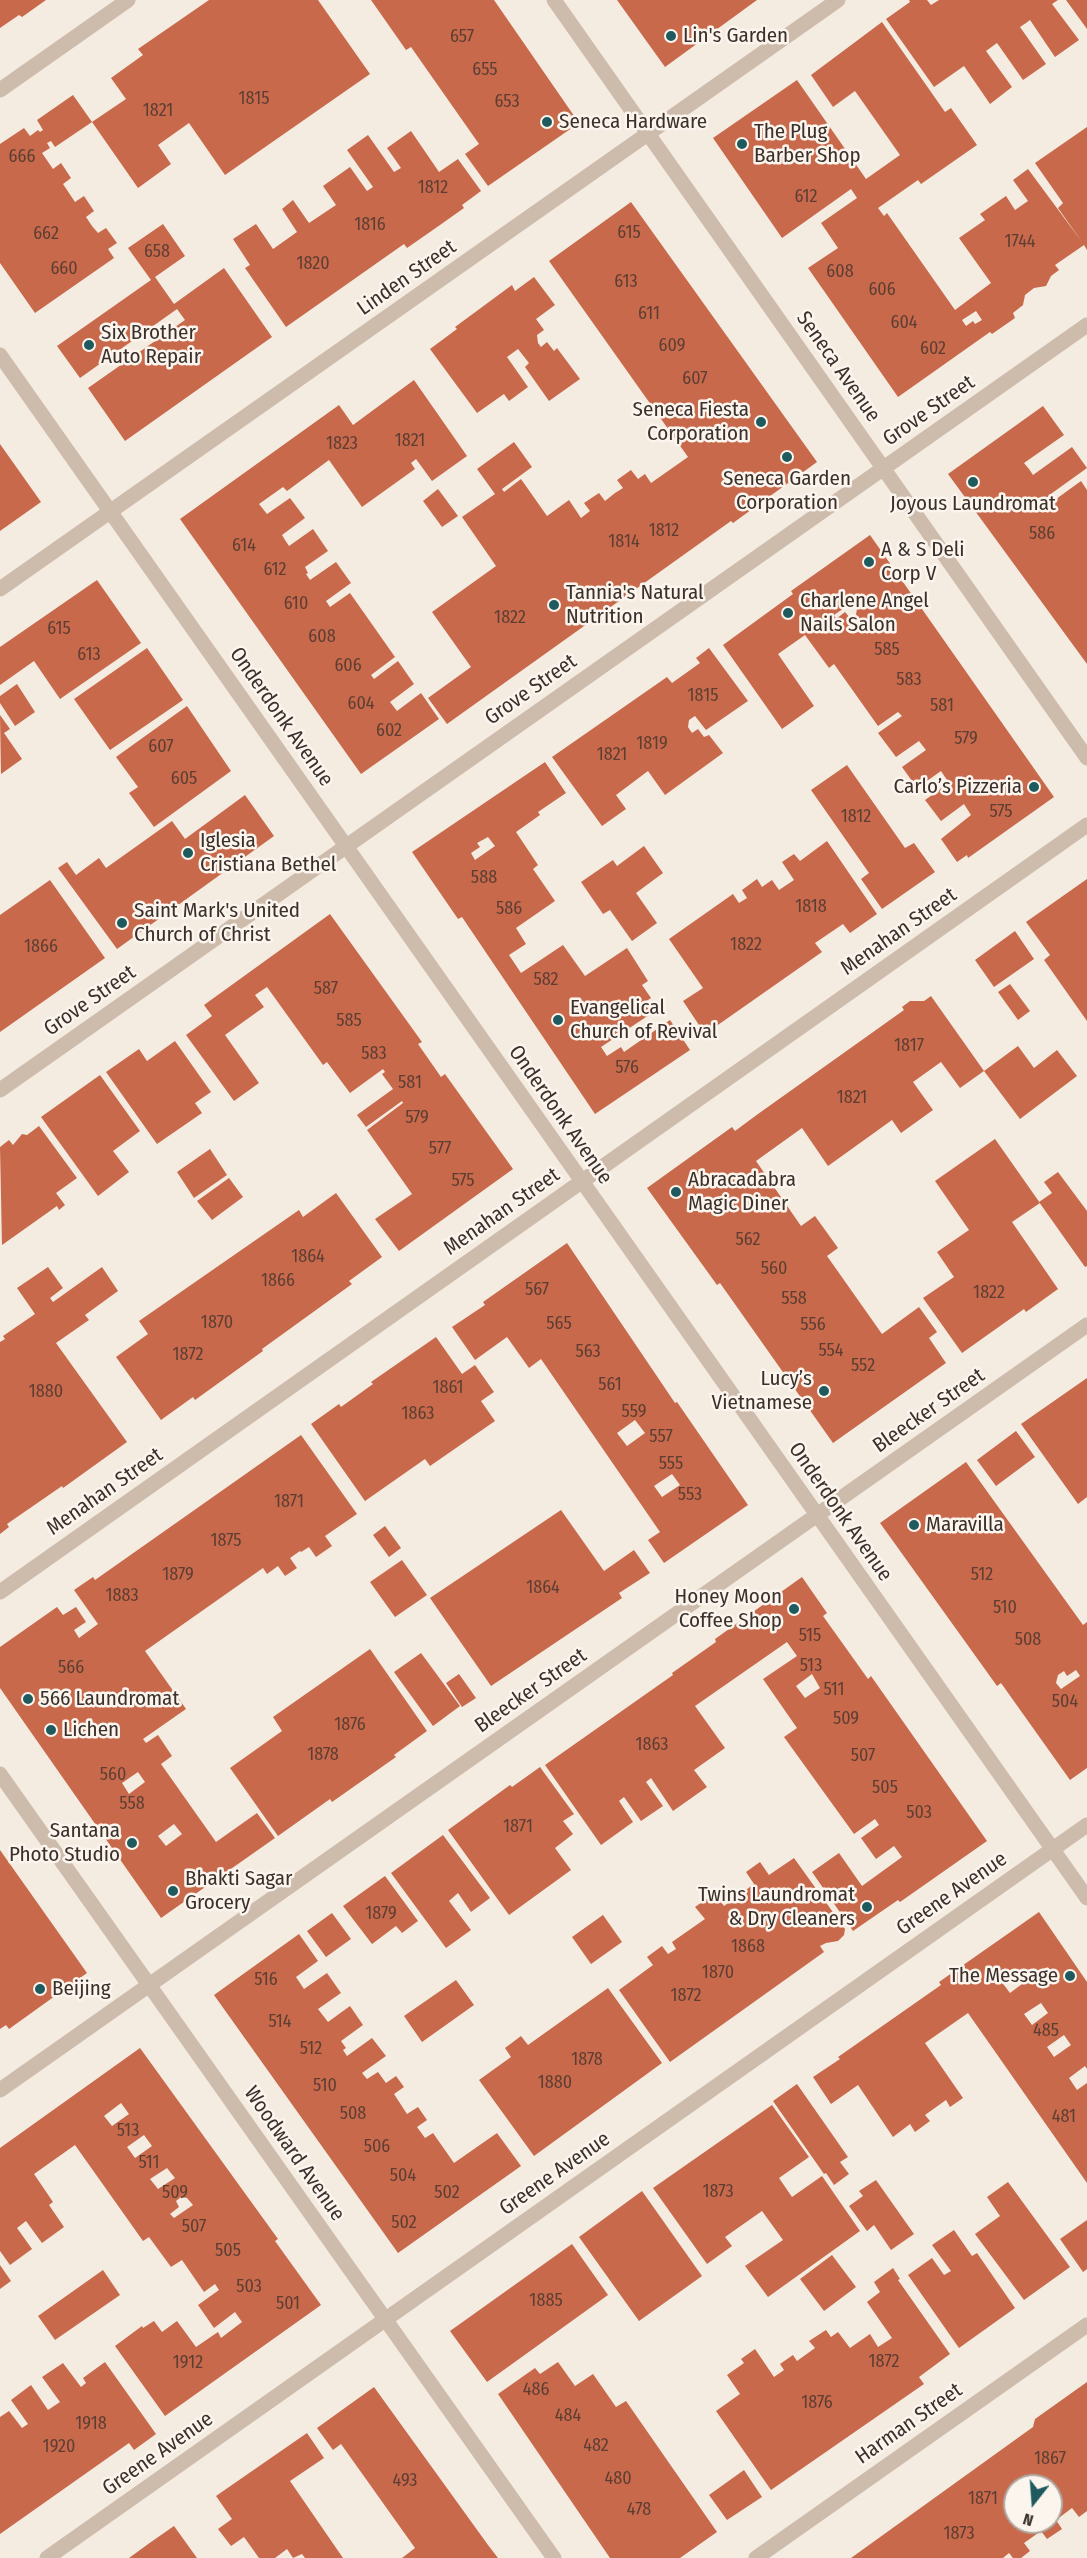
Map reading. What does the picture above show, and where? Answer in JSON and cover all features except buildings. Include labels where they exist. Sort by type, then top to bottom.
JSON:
[{"type":"street","points":[[0,90],[128,0]]},
{"type":"street","name":"Seneca Avenue","points":[[554,0],[1087,758]]},
{"type":"street","name":"Linden Street","points":[[0,589],[838,0]]},
{"type":"street","name":"Grove Street","points":[[0,1090],[1087,325]]},
{"type":"street","name":"Onderdonk Avenue","points":[[0,355],[1087,1898]]},
{"type":"street","name":"Menahan Street","points":[[0,1592],[1087,825]]},
{"type":"street","name":"Bleecker Street","points":[[0,2090],[1087,1325]]},
{"type":"street","name":"Woodward Avenue","points":[[0,1774],[554,2558]]},
{"type":"street","name":"Greene Avenue","points":[[47,2558],[1087,1825]]},
{"type":"street","name":"Harman Street","points":[[756,2558],[1087,2325]]},
{"type":"place","name":"Lin's Garden","points":[[671,36]]},
{"type":"place","name":"Seneca Hardware","points":[[547,122]]},
{"type":"place","name":"The Plug Barber Shop","points":[[742,144]]},
{"type":"place","name":"Six Brother Auto Repair","points":[[89,345]]},
{"type":"place","name":"Seneca Fiesta Corporation","points":[[761,422]]},
{"type":"place","name":"Seneca Garden Corporation","points":[[787,457]]},
{"type":"place","name":"Joyous Laundromat","points":[[973,482]]},
{"type":"place","name":"A & S Deli Corp V","points":[[869,562]]},
{"type":"place","name":"Tannia's Natural Nutrition","points":[[554,605]]},
{"type":"place","name":"Charlene Angel Nails Salon","points":[[788,613]]},
{"type":"place","name":"Carlo’s Pizzeria","points":[[1034,787]]},
{"type":"place","name":"Iglesia Cristiana Bethel","points":[[188,853]]},
{"type":"place","name":"Saint Mark's United Church of Christ","points":[[122,923]]},
{"type":"place","name":"Evangelical Church of Revival","points":[[558,1020]]},
{"type":"place","name":"Abracadabra Magic Diner","points":[[676,1192]]},
{"type":"place","name":"Lucy’s Vietnamese","points":[[824,1391]]},
{"type":"place","name":"Maravilla","points":[[914,1525]]},
{"type":"place","name":"Honey Moon Coffee Shop","points":[[794,1609]]},
{"type":"place","name":"566 Laundromat","points":[[28,1699]]},
{"type":"place","name":"Lichen","points":[[51,1730]]},
{"type":"place","name":"Santana Photo Studio","points":[[132,1843]]},
{"type":"place","name":"Bhakti Sagar Grocery","points":[[173,1891]]},
{"type":"place","name":"Twins Laundromat & Dry Cleaners","points":[[867,1907]]},
{"type":"place","name":"The Message","points":[[1070,1976]]},
{"type":"place","name":"Beijing","points":[[40,1989]]}]
